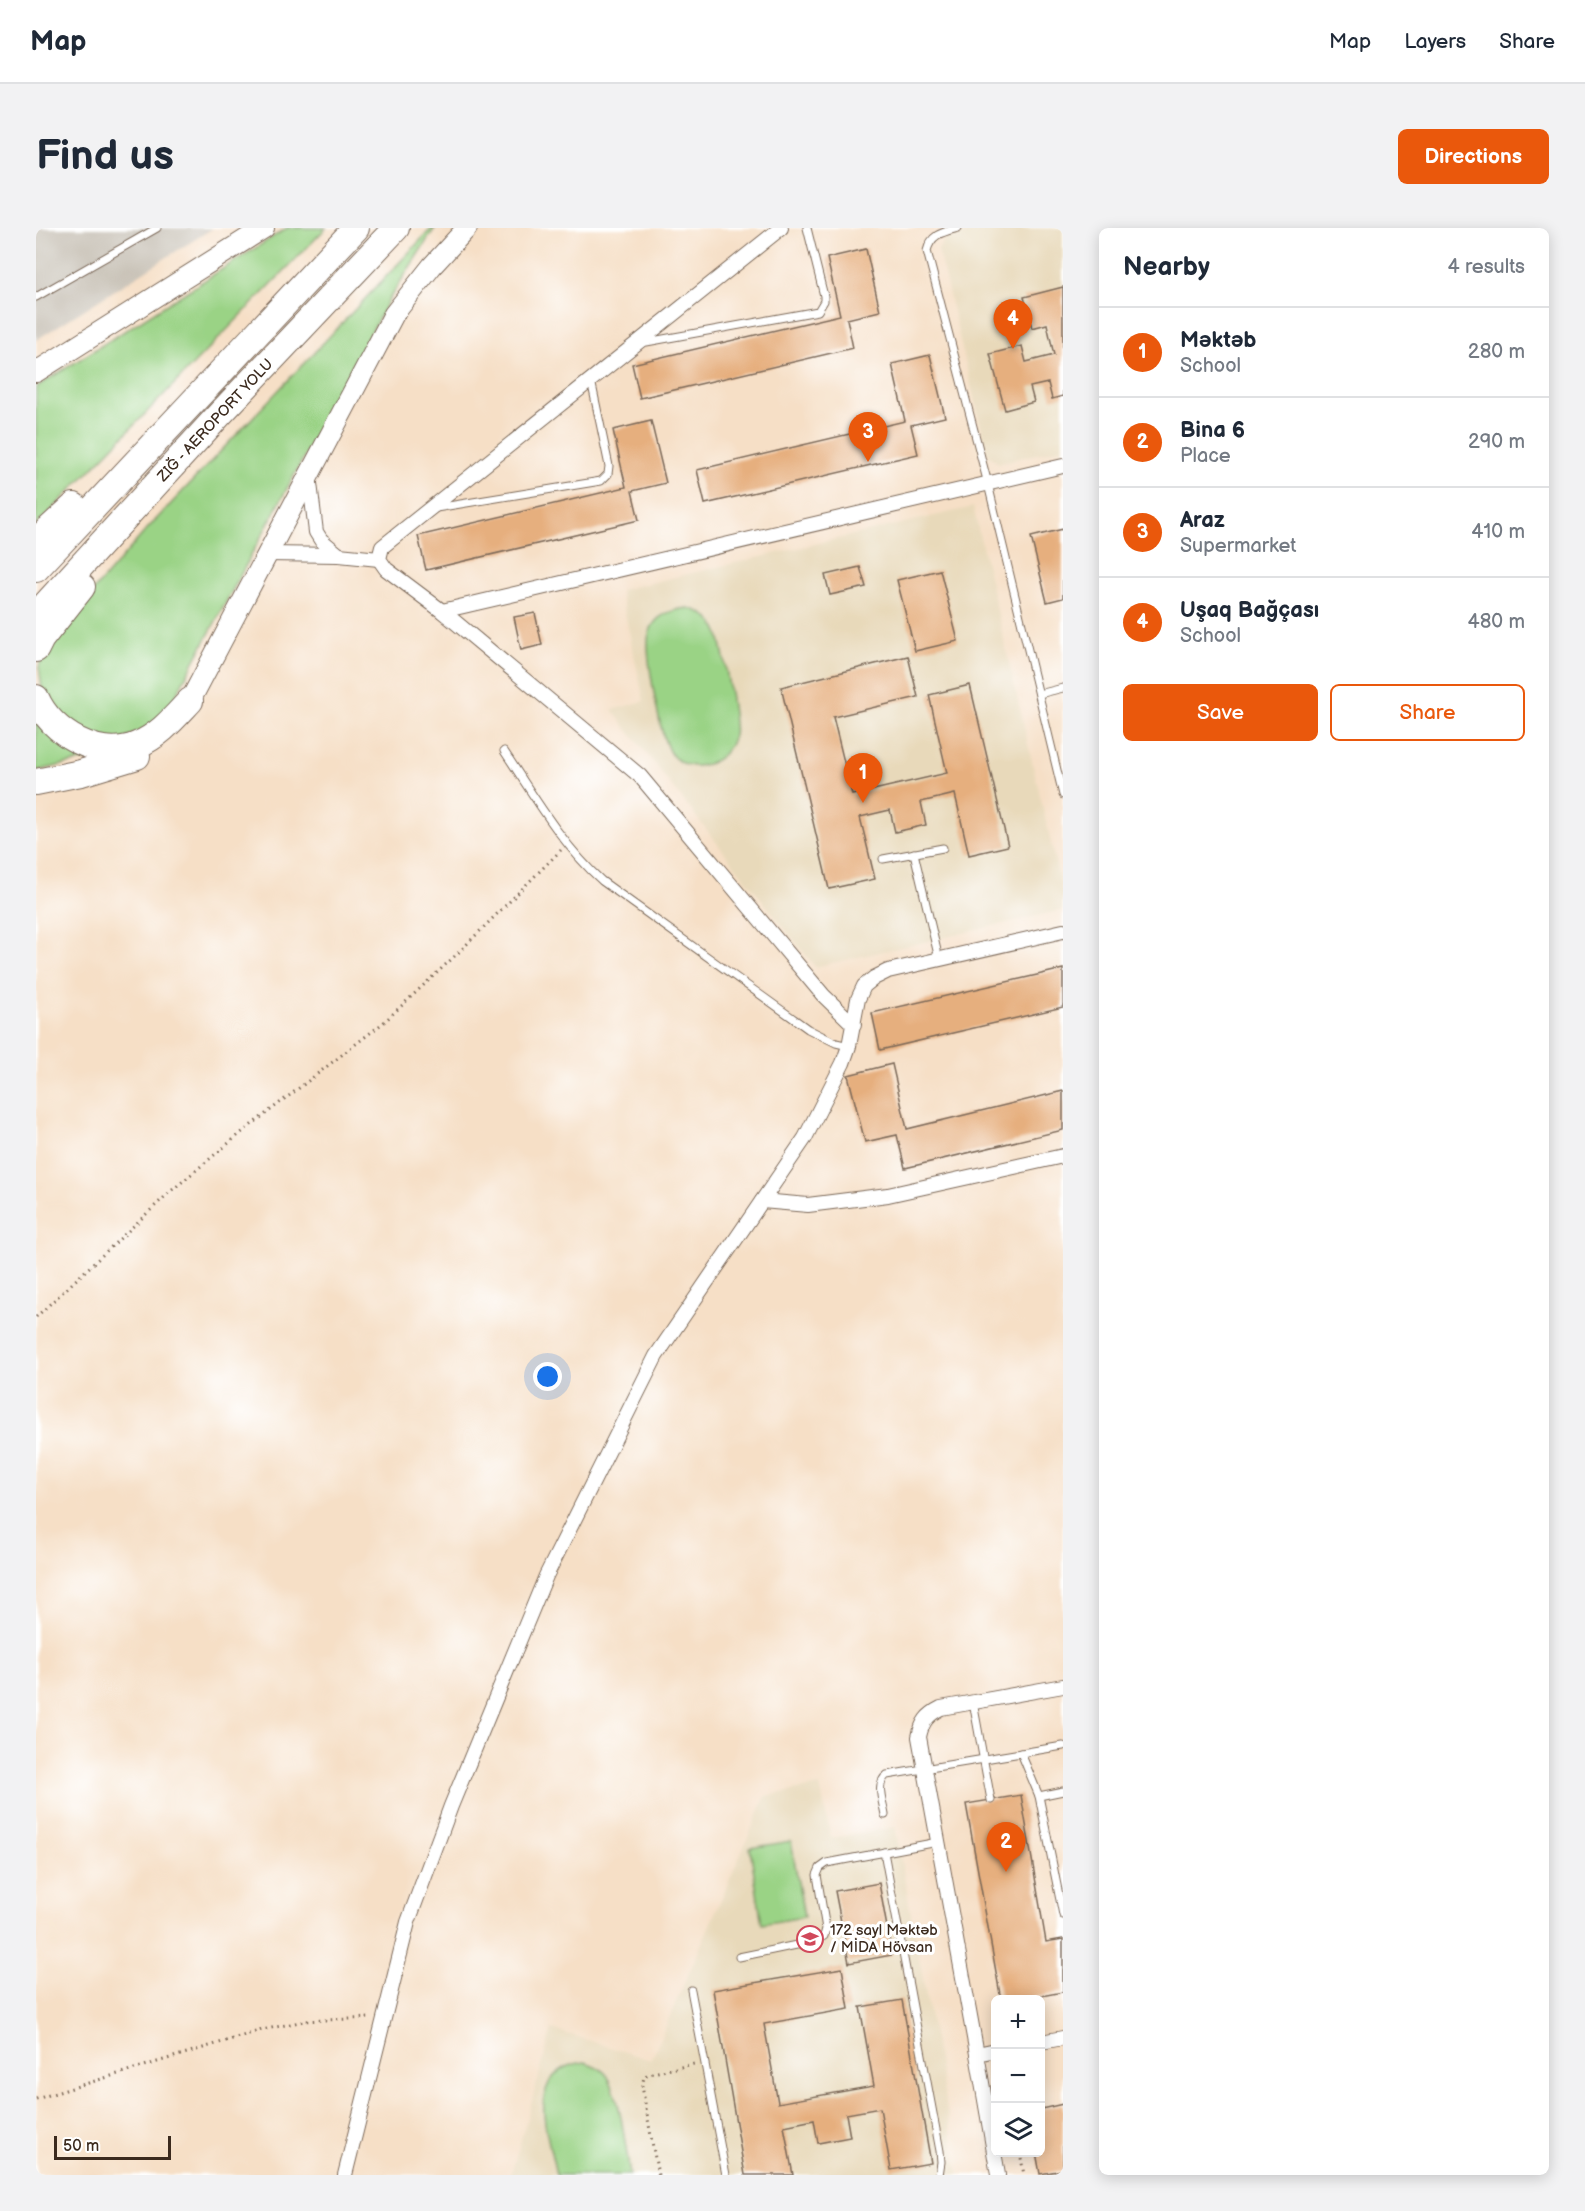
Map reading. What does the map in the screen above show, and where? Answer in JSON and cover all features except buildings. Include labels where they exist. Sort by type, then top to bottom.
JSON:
[{"type":"highway","points":[[36,569],[356,228]]},
{"type":"highway","points":[[36,615],[219,415],[396,228]]},
{"type":"highway","points":[[36,541],[200,394]]},
{"type":"highway","points":[[36,649],[219,415]]},
{"type":"highway","points":[[36,698],[50,719],[65,733],[97,748],[117,750],[135,746],[154,736],[171,722],[190,701]]},
{"type":"highway","points":[[36,782],[131,760],[166,736],[190,701]]},
{"type":"street","points":[[36,372],[264,228]]},
{"type":"street","points":[[190,701],[394,314],[425,274],[467,228]]},
{"type":"street","points":[[781,228],[382,547],[379,559],[386,569],[442,611],[640,776],[823,995],[854,1025]]},
{"type":"street","points":[[442,611],[1063,466]]},
{"type":"street","points":[[309,474],[316,532],[321,540],[339,555]]},
{"type":"street","points":[[267,554],[339,555],[379,559]]},
{"type":"street","points":[[345,2175],[408,1922],[451,1806],[546,1576],[656,1356],[805,1138],[849,1046],[858,999],[864,986],[888,971],[1063,931]]},
{"type":"street","points":[[762,1201],[808,1205],[888,1195],[1063,1156]]},
{"type":"street","points":[[998,2175],[919,1737],[922,1723],[930,1714],[941,1708],[1063,1686]]},
{"type":"street","points":[[1045,2041],[1063,2038]]},
{"type":"street","points":[[977,2054],[991,2051]]},
{"type":"lane","points":[[36,297],[156,228]]},
{"type":"lane","points":[[635,345],[819,311],[824,296],[807,228]]},
{"type":"lane","points":[[958,228],[939,233],[929,242],[927,251],[988,484],[1063,795]]},
{"type":"lane","points":[[428,510],[601,481],[608,474],[609,466],[591,380]]},
{"type":"lane","points":[[1039,694],[1063,688]]},
{"type":"lane","points":[[504,751],[581,863],[602,881],[808,1029],[836,1043],[849,1046]]},
{"type":"lane","points":[[883,859],[943,848]]},
{"type":"lane","points":[[914,853],[939,960]]},
{"type":"lane","points":[[973,1702],[991,1800]]},
{"type":"lane","points":[[885,1815],[880,1784],[882,1778],[887,1775],[1063,1746]]},
{"type":"lane","points":[[1021,1753],[1039,1796],[1063,1915]]},
{"type":"lane","points":[[1039,1796],[1063,1791]]},
{"type":"lane","points":[[739,1956],[816,1941],[824,1936],[826,1929],[817,1875],[820,1868],[827,1863],[939,1842]]},
{"type":"lane","points":[[884,1852],[940,2151],[939,2175]]},
{"type":"lane","points":[[691,1990],[726,2175]]},
{"type":"path","points":[[36,1317],[171,1191],[241,1133],[383,1023],[456,955],[567,844]]},
{"type":"path","points":[[36,2099],[262,2030],[304,2021],[384,2017]]},
{"type":"path","points":[[658,2175],[642,2086],[644,2077],[648,2074],[705,2062]]},
{"type":"path","points":[[1021,2157],[1024,2175]]},
{"type":"shaded area","points":[[36,228],[213,228],[36,340]]},
{"type":"shaded area","points":[[989,228],[1063,228],[1063,448],[998,463],[988,455],[938,250],[945,239]]},
{"type":"shaded area","points":[[973,507],[1063,895],[1063,910],[815,967],[612,710],[644,701],[620,590]]},
{"type":"shaded area","name":"172 sayl Məktəb / MİDA Hövsan","points":[[820,1786],[831,1838],[895,1827],[959,2175],[511,2175],[552,2029],[651,2060],[766,1796]]},
{"type":"green space","points":[[287,228],[326,228],[36,526],[36,387]]},
{"type":"green space","points":[[432,228],[435,228],[388,301],[168,710],[155,723],[121,741],[81,734],[43,696],[39,667],[42,654],[51,639],[148,528]]},
{"type":"green space","points":[[688,608],[706,616],[718,632],[729,684],[734,729],[730,745],[724,753],[716,760],[698,766],[679,761],[671,754],[667,746],[658,715],[648,643],[651,628],[659,618],[675,610]]},
{"type":"green space","points":[[36,716],[99,757],[36,771]]},
{"type":"green space","points":[[791,1841],[804,1917],[762,1924],[750,1848]]},
{"type":"green space","points":[[584,2062],[605,2073],[615,2092],[630,2175],[556,2175],[545,2123],[546,2091],[552,2078],[565,2068]]},
{"type":"place","name":"Uşaq Bağçası","points":[[1013,349]]},
{"type":"place","name":"Araz","points":[[868,462]]},
{"type":"place","name":"Məktəb","points":[[863,803]]},
{"type":"place","name":"Bina 6","points":[[1006,1872]]},
{"type":"place","name":"172 sayl Məktəb / MİDA Hövsan","points":[[810,1939]]}]
